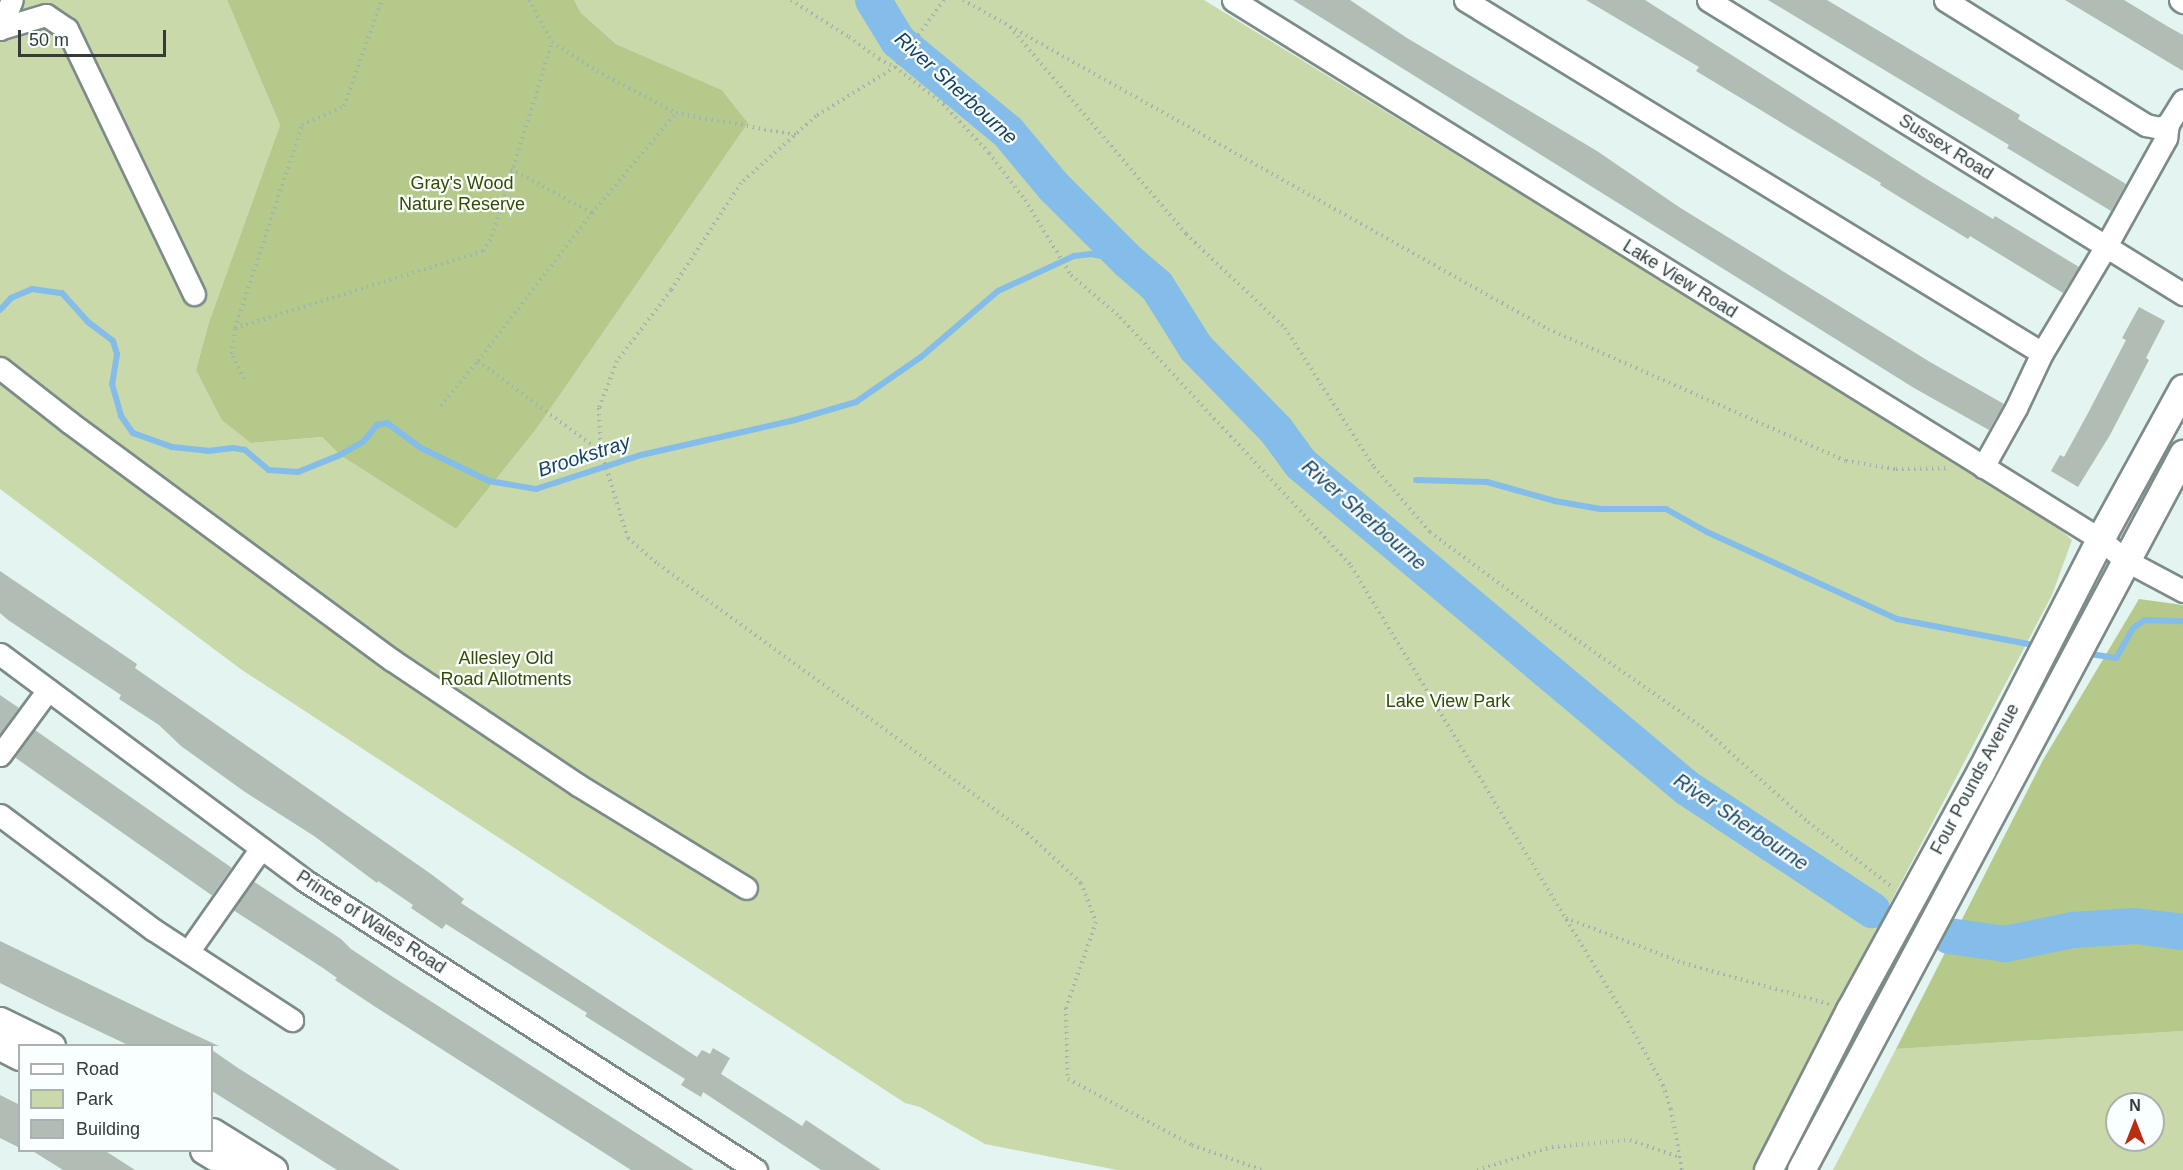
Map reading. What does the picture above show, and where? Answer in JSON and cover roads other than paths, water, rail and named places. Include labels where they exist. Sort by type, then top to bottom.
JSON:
[{"type":"main road","name":"Four Pounds Avenue","points":[[1768,1170],[1850,1010],[2038,660],[2100,539],[2183,388]]},
{"type":"main road","name":"Four Pounds Avenue","points":[[1802,1170],[2183,454]]},
{"type":"main road","points":[[0,1020],[47,1044]]},
{"type":"main road","points":[[0,1046],[18,1055]]},
{"type":"main road","points":[[213,1133],[273,1170]]},
{"type":"main road","points":[[207,1152],[237,1170]]},
{"type":"street","points":[[1,29],[12,0]]},
{"type":"street","name":"Lake View Road","points":[[1233,0],[2100,539],[2126,561],[2183,591]]},
{"type":"street","name":"Sussex Road","points":[[1708,0],[2183,294]]},
{"type":"street","points":[[1945,0],[2146,125],[2160,128],[2168,124]]},
{"type":"street","points":[[1478,3],[2042,353]]},
{"type":"street","points":[[1,29],[46,15],[67,29],[194,294]]},
{"type":"street","points":[[1983,467],[2016,408],[2042,353],[2106,246],[2166,138],[2168,124],[2183,100]]},
{"type":"street","points":[[0,368],[69,422],[392,660],[578,785],[746,888]]},
{"type":"street","name":"Prince of Wales Road","points":[[0,654],[304,880],[756,1170]]},
{"type":"street","points":[[0,755],[48,690]]},
{"type":"street","points":[[0,815],[188,952],[292,1020]]},
{"type":"street","points":[[188,952],[261,848]]},
{"type":"waterway","name":"River Sherbourne","points":[[873,0],[898,41],[1008,132],[1054,187],[1128,261],[1157,286],[1196,348],[1276,430],[1301,464],[1687,788],[1872,910]]},
{"type":"waterway","name":"Brookstray","points":[[0,310],[11,298],[32,289],[62,293],[88,322],[113,341],[117,354],[112,384],[121,416],[133,433],[172,447],[208,451],[233,448],[245,450],[269,470],[298,472],[340,455],[364,441],[377,425],[387,423],[421,448],[489,481],[536,489],[641,455],[795,420],[856,402],[921,357],[998,291],[1074,256],[1091,254],[1128,261]]},
{"type":"waterway","name":"River Sherbourne","points":[[1416,480],[1487,482],[1555,501],[1600,509],[1666,509],[1707,532],[1897,619],[2038,646]]},
{"type":"waterway","name":"River Sherbourne","points":[[2084,653],[2116,658],[2133,628],[2145,620],[2183,621]]},
{"type":"waterway","name":"River Sherbourne","points":[[1949,936],[2005,944],[2073,930],[2135,926],[2183,932]]},
{"type":"park label","name":"Gray's Wood Nature Reserve","points":[[462,194]]},
{"type":"park label","name":"Allesley Old Road Allotments","points":[[506,669]]},
{"type":"park label","name":"Lake View Park","points":[[1448,701]]}]
